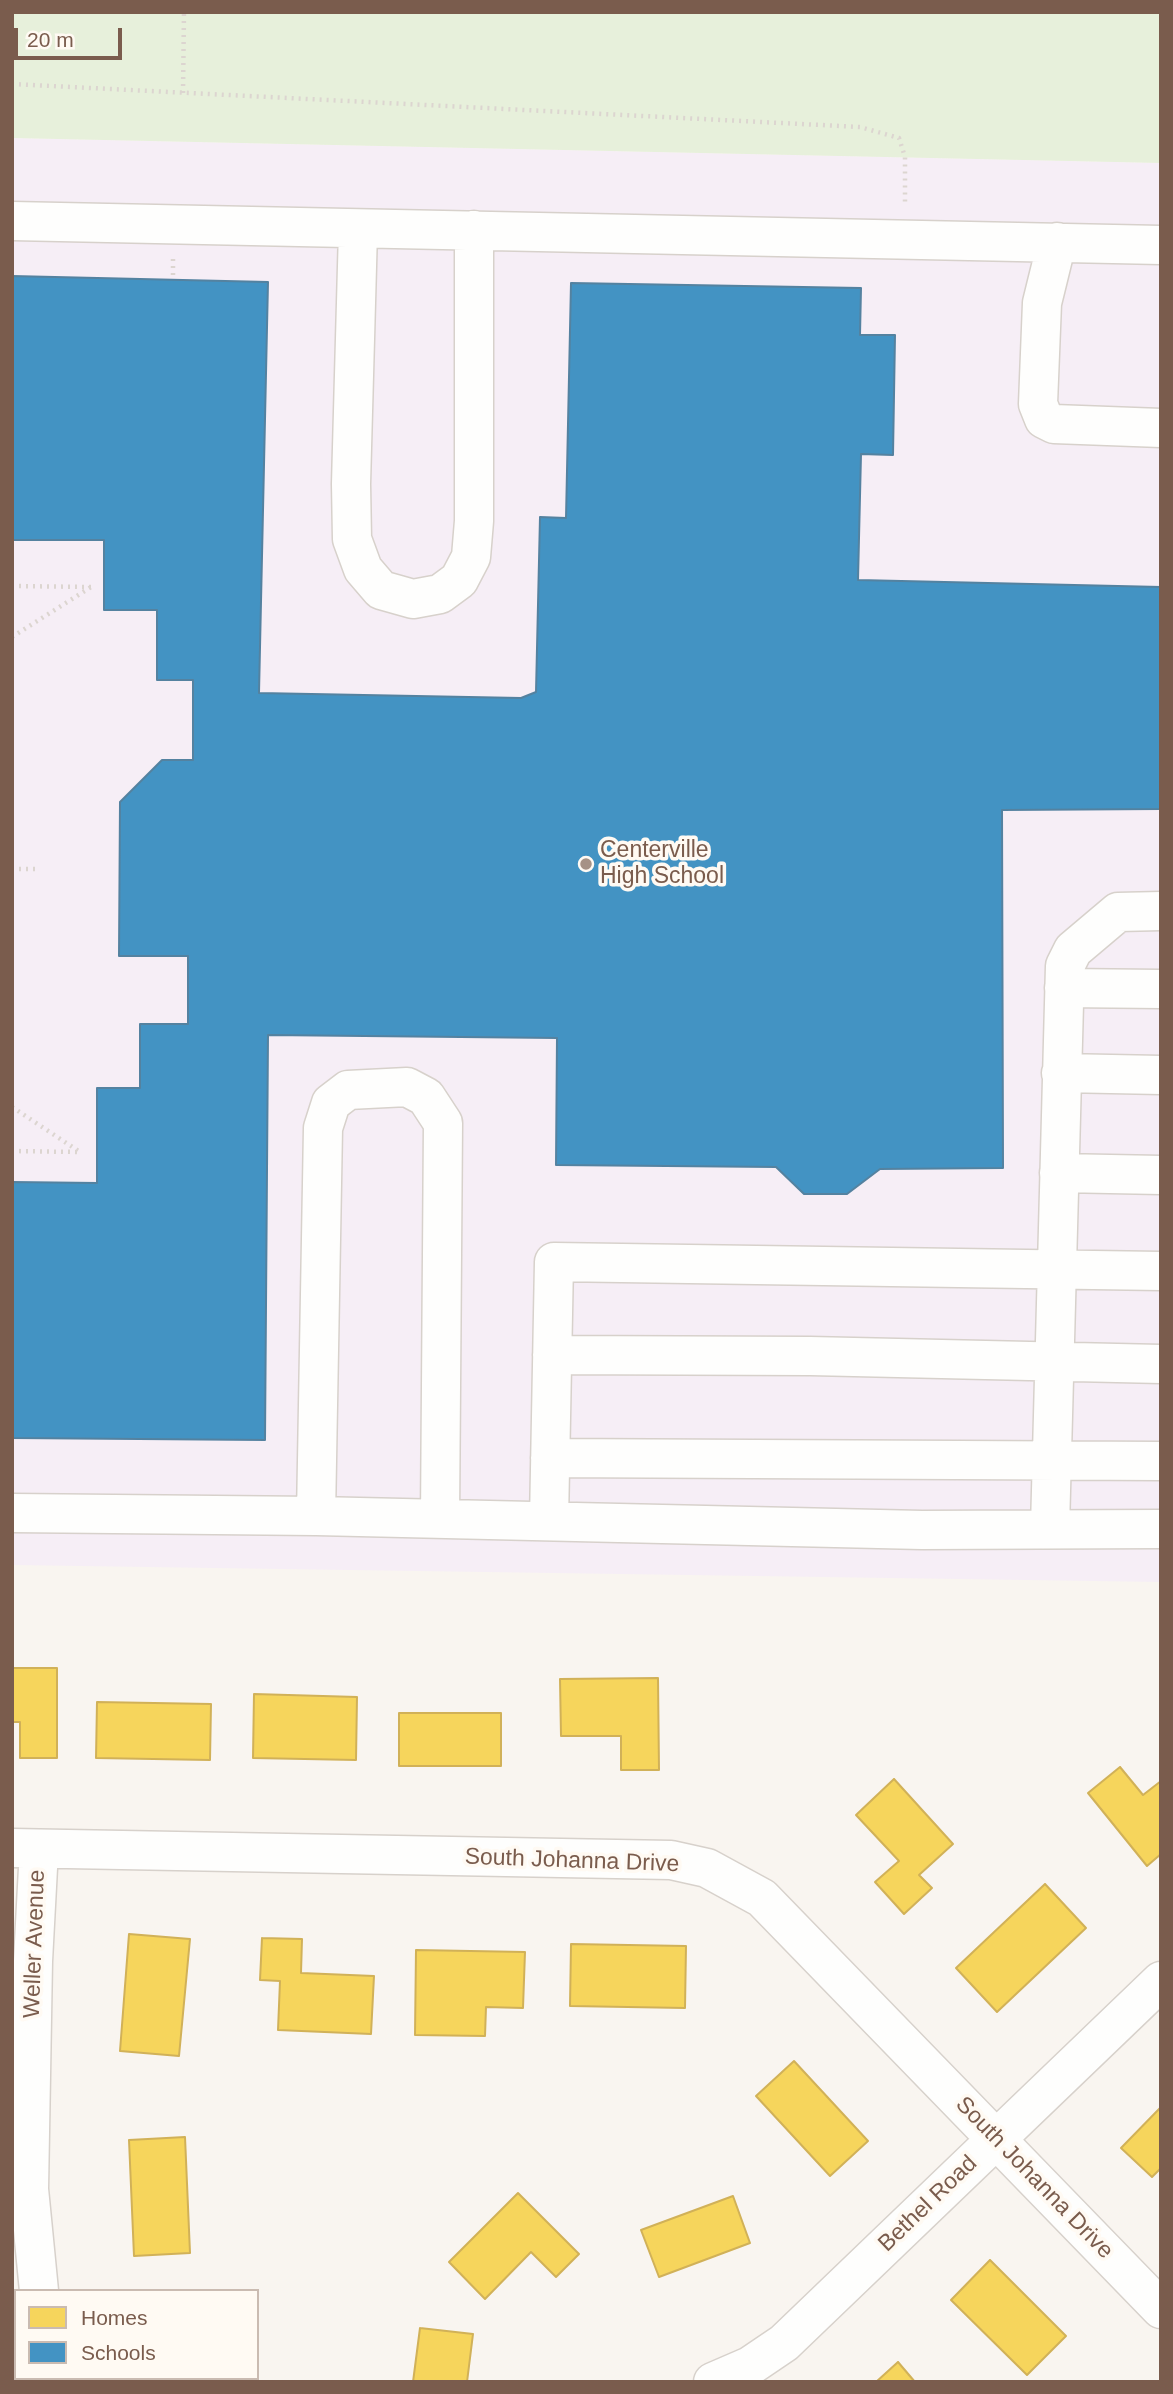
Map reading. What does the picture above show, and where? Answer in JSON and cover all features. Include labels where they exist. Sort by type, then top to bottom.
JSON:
[{"type":"street","points":[[12,221],[1161,245]]},
{"type":"street","points":[[358,230],[352,539],[363,569],[381,590],[413,599],[440,594],[459,580],[471,557],[474,521],[474,230]]},
{"type":"street","points":[[1057,242],[1042,303],[1038,404],[1044,419],[1065,424],[1161,428]]},
{"type":"street","points":[[1050,1528],[1065,966],[1073,950],[1118,912],[1161,911]]},
{"type":"street","points":[[1064,988],[1161,989]]},
{"type":"street","points":[[1062,1073],[1161,1075]]},
{"type":"street","points":[[316,1516],[323,1128],[331,1103],[348,1090],[407,1087],[426,1097],[443,1123],[440,1518]]},
{"type":"street","points":[[1059,1173],[1161,1175]]},
{"type":"street","points":[[549,1521],[554,1262],[1161,1271]]},
{"type":"street","points":[[552,1354],[810,1356],[1161,1364]]},
{"type":"street","points":[[550,1458],[1161,1461]]},
{"type":"street","points":[[12,1513],[440,1518],[922,1530],[1161,1529]]},
{"type":"street","name":"South Johanna Drive","points":[[26,1848],[671,1860],[707,1868],[762,1898],[1161,2309]]},
{"type":"street","name":"Weller Avenue","points":[[26,1848],[33,1961],[29,2189],[39,2289]]},
{"type":"street","name":"Bethel Road","points":[[713,2382],[750,2366],[785,2343],[1161,1981]]},
{"type":"path","points":[[183,93],[184,12]]},
{"type":"path","points":[[12,84],[860,127],[899,138],[905,157],[906,240]]},
{"type":"path","points":[[12,586],[92,587],[12,637]]},
{"type":"path","points":[[12,869],[37,869]]},
{"type":"path","points":[[12,1107],[80,1152],[12,1151]]},
{"type":"shaded area","name":"Centerville High School","points":[[12,138],[1161,163],[1161,1582],[12,1565]]},
{"type":"green space","points":[[12,12],[1161,12],[1161,163],[12,138]]},
{"type":"building: Homes","points":[[12,1668],[57,1668],[57,1758],[20,1758],[20,1722],[12,1722]]},
{"type":"building: Homes","points":[[658,1678],[659,1770],[621,1770],[621,1736],[561,1736],[560,1679]]},
{"type":"building: Homes","points":[[254,1694],[357,1697],[356,1760],[253,1758]]},
{"type":"building: Homes","points":[[97,1702],[211,1704],[210,1760],[96,1758]]},
{"type":"building: Homes","points":[[399,1713],[501,1713],[501,1766],[399,1766]]},
{"type":"building: Homes","points":[[1120,1767],[1143,1795],[1161,1781],[1161,1854],[1147,1866],[1088,1793]]},
{"type":"building: Homes","points":[[894,1779],[953,1844],[919,1875],[932,1888],[904,1914],[875,1882],[899,1861],[856,1815]]},
{"type":"building: Homes","points":[[1045,1884],[1086,1928],[997,2012],[956,1968]]},
{"type":"building: Homes","points":[[129,1934],[190,1939],[179,2056],[120,2051]]},
{"type":"building: Homes","points":[[262,1938],[302,1939],[301,1973],[374,1976],[371,2034],[278,2030],[280,1981],[260,1980]]},
{"type":"building: Homes","points":[[571,1944],[686,1946],[685,2008],[570,2006]]},
{"type":"building: Homes","points":[[416,1950],[525,1952],[523,2008],[486,2007],[485,2036],[415,2035]]},
{"type":"building: Homes","points":[[794,2061],[868,2141],[830,2176],[756,2096]]},
{"type":"building: Homes","points":[[1161,2107],[1161,2168],[1152,2177],[1121,2148]]},
{"type":"building: Homes","points":[[185,2137],[190,2253],[134,2256],[129,2140]]},
{"type":"building: Homes","points":[[518,2193],[579,2254],[556,2277],[531,2252],[485,2299],[449,2262]]},
{"type":"building: Homes","points":[[733,2196],[750,2243],[659,2277],[641,2230]]},
{"type":"building: Homes","points":[[990,2260],[1066,2336],[1027,2375],[951,2300]]},
{"type":"building: Homes","points":[[420,2328],[473,2334],[467,2382],[413,2382]]},
{"type":"building: Homes","points":[[898,2362],[915,2382],[876,2382]]},
{"type":"building: Homes","points":[[146,2380],[203,2380],[203,2382]]},
{"type":"building: Schools","name":"Centerville High School","points":[[12,276],[268,282],[259,693],[521,698],[536,692],[540,517],[566,518],[571,283],[861,288],[860,335],[895,335],[893,455],[861,454],[858,580],[1161,587],[1161,809],[1002,810],[1003,1168],[880,1169],[847,1194],[804,1194],[776,1167],[556,1165],[557,1038],[268,1035],[265,1440],[12,1438],[12,1182],[97,1183],[97,1088],[140,1088],[140,1024],[188,1024],[188,956],[119,956],[120,802],[162,760],[193,760],[193,680],[157,680],[157,610],[104,610],[104,540],[12,540]]},
{"type":"place","name":"Centerville High School","points":[[586,864]]}]
